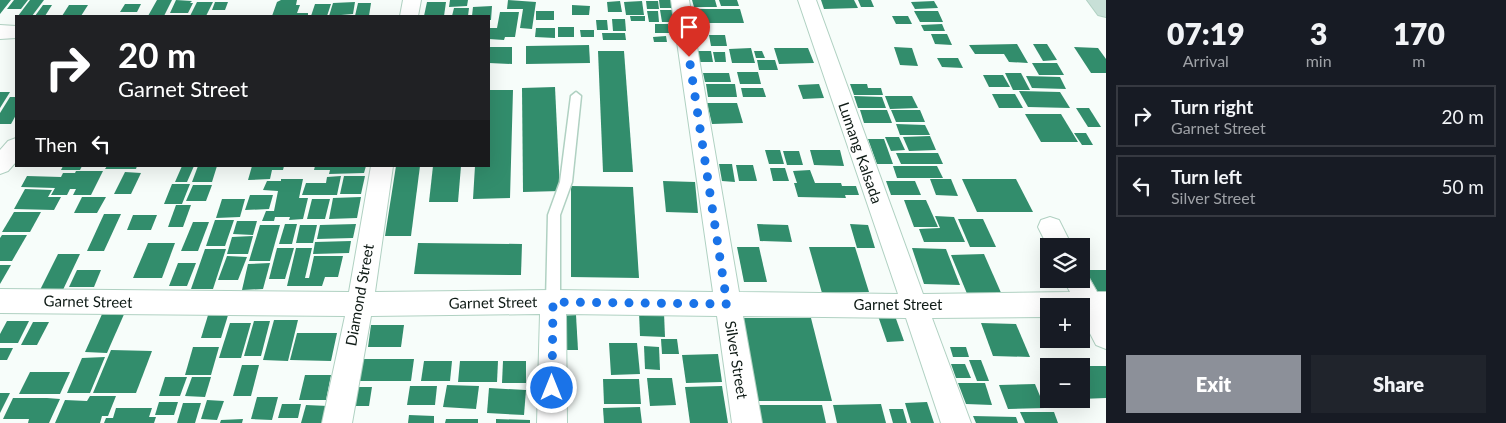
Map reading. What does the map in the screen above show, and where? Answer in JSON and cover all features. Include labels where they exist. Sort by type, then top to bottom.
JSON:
[{"type":"main road","points":[[1098,0],[1106,10]]},
{"type":"street","points":[[410,15],[412,0]]},
{"type":"street","name":"Silver Street","points":[[680,0],[747,423]]},
{"type":"street","name":"Lumang Kalsada","points":[[807,0],[956,423]]},
{"type":"street","points":[[0,32],[15,32]]},
{"type":"street","points":[[0,139],[15,140]]},
{"type":"street","points":[[0,165],[15,148]]},
{"type":"street","name":"Diamond Street","points":[[337,423],[360,304],[382,167]]},
{"type":"street","points":[[1084,288],[1098,304],[1106,336]]},
{"type":"street","name":"Garnet Street","points":[[0,301],[360,304],[553,302],[914,306],[1098,304]]},
{"type":"street","points":[[552,423],[553,302]]},
{"type":"lane","points":[[553,302],[554,215],[566,182],[576,96]]},
{"type":"building","points":[[0,0],[11,0],[0,14]]},
{"type":"building","points":[[14,0],[28,0],[21,9],[7,9]]},
{"type":"building","points":[[30,0],[44,0],[33,15],[19,15]]},
{"type":"building","points":[[157,0],[172,0],[164,15],[149,15]]},
{"type":"building","points":[[176,0],[192,1],[190,3],[193,3],[188,13],[170,13]]},
{"type":"building","points":[[281,0],[297,0],[296,5],[300,5],[297,13],[308,13],[308,15],[272,15],[277,2]]},
{"type":"building","points":[[450,0],[468,0],[467,6],[449,7]]},
{"type":"building","points":[[508,0],[536,2],[532,29],[520,28],[523,9],[507,9]]},
{"type":"building","points":[[659,0],[678,0],[680,8],[660,8]]},
{"type":"building","points":[[692,0],[715,0],[717,7],[694,7]]},
{"type":"building","points":[[719,0],[737,0],[739,6],[721,6]]},
{"type":"building","points":[[821,0],[854,0],[858,8],[824,9]]},
{"type":"building","points":[[858,0],[871,0],[874,7],[861,7]]},
{"type":"building","points":[[620,1],[622,12],[608,12],[607,2]]},
{"type":"building","points":[[642,1],[644,15],[626,15],[624,2]]},
{"type":"building","points":[[646,1],[658,1],[659,9],[647,9]]},
{"type":"building","points":[[934,1],[938,8],[915,9],[911,2]]},
{"type":"building","points":[[197,2],[213,2],[206,15],[190,15]]},
{"type":"building","points":[[215,2],[228,2],[225,10],[212,10]]},
{"type":"building","points":[[355,2],[353,14],[329,15],[333,3]]},
{"type":"building","points":[[427,2],[446,2],[444,15],[424,15]]},
{"type":"building","points":[[358,3],[371,3],[369,15],[355,15]]},
{"type":"building","points":[[125,4],[141,4],[137,12],[120,12]]},
{"type":"building","points":[[315,4],[331,4],[327,15],[311,15]]},
{"type":"building","points":[[43,5],[52,5],[46,15],[36,15]]},
{"type":"building","points":[[69,5],[88,5],[82,15],[63,15]]},
{"type":"building","points":[[572,5],[590,6],[589,15],[572,15]]},
{"type":"building","points":[[492,6],[491,20],[490,15],[472,15],[473,7]]},
{"type":"building","points":[[454,8],[469,8],[468,15],[452,15]]},
{"type":"building","points":[[692,9],[740,9],[744,23],[695,23]]},
{"type":"building","points":[[660,10],[679,10],[682,22],[662,22]]},
{"type":"building","points":[[536,11],[554,11],[554,20],[536,20]]},
{"type":"building","points":[[647,11],[658,11],[659,22],[649,22]]},
{"type":"building","points":[[914,11],[938,11],[943,22],[920,22]]},
{"type":"building","points":[[500,12],[519,12],[515,37],[505,37],[504,40],[490,39],[490,28],[497,28]]},
{"type":"building","points":[[630,16],[645,16],[645,21],[631,21]]},
{"type":"building","points":[[892,16],[908,16],[912,24],[896,24]]},
{"type":"building","points":[[612,19],[625,19],[626,31],[613,31]]},
{"type":"building","points":[[596,20],[607,20],[608,30],[597,30]]},
{"type":"building","points":[[655,24],[668,24],[669,33],[655,33]]},
{"type":"building","points":[[942,24],[945,31],[924,31],[921,25]]},
{"type":"building","points":[[558,27],[574,27],[574,37],[558,37]]},
{"type":"building","points":[[536,28],[555,28],[555,38],[535,37]]},
{"type":"building","points":[[580,30],[594,30],[594,37],[581,37]]},
{"type":"building","points":[[602,33],[625,33],[626,40],[603,40]]},
{"type":"building","points":[[931,34],[947,34],[952,45],[935,44]]},
{"type":"building","points":[[709,35],[725,35],[727,46],[711,46]]},
{"type":"building","points":[[666,36],[667,42],[654,42],[653,37]]},
{"type":"building","points":[[1017,44],[1028,63],[1009,62],[1004,54],[975,54],[969,45]]},
{"type":"building","points":[[1033,44],[1047,44],[1057,60],[1043,61]]},
{"type":"building","points":[[589,45],[590,63],[526,64],[526,46]]},
{"type":"building","points":[[490,47],[512,47],[512,64],[490,63]]},
{"type":"building","points":[[894,47],[912,48],[918,66],[900,65]]},
{"type":"building","points":[[1074,47],[1098,48],[1106,59],[1106,73],[1091,73]]},
{"type":"building","points":[[751,48],[755,63],[732,63],[729,49]]},
{"type":"building","points":[[774,48],[808,48],[814,63],[779,64]]},
{"type":"building","points":[[598,51],[624,51],[633,172],[603,172]]},
{"type":"building","points":[[697,51],[711,51],[713,62],[699,62]]},
{"type":"building","points":[[754,51],[762,51],[765,58],[756,58]]},
{"type":"building","points":[[713,52],[725,52],[726,62],[715,62]]},
{"type":"building","points":[[937,58],[958,58],[963,68],[942,67]]},
{"type":"building","points":[[757,60],[775,60],[778,70],[759,70]]},
{"type":"building","points":[[1032,63],[1057,63],[1064,75],[1039,75]]},
{"type":"building","points":[[737,72],[758,72],[761,84],[740,84]]},
{"type":"building","points":[[703,73],[729,73],[731,82],[705,82]]},
{"type":"building","points":[[1005,73],[1021,73],[1030,90],[1013,90]]},
{"type":"building","points":[[983,75],[1003,75],[1010,87],[989,87]]},
{"type":"building","points":[[1026,76],[1060,77],[1066,89],[1032,88]]},
{"type":"building","points":[[706,84],[735,84],[737,97],[708,97]]},
{"type":"building","points":[[819,84],[824,98],[803,99],[798,85]]},
{"type":"building","points":[[850,84],[867,84],[868,88],[881,88],[883,95],[854,95]]},
{"type":"building","points":[[555,87],[560,191],[523,192],[522,88]]},
{"type":"building","points":[[741,88],[763,88],[766,97],[743,97]]},
{"type":"building","points":[[490,90],[513,90],[510,198],[473,199],[475,167],[490,167]]},
{"type":"building","points":[[1019,91],[1060,92],[1070,108],[1028,107]]},
{"type":"building","points":[[0,92],[10,92],[0,108]]},
{"type":"building","points":[[992,94],[1015,94],[1023,108],[999,108]]},
{"type":"building","points":[[854,96],[882,97],[886,108],[858,108]]},
{"type":"building","points":[[885,96],[912,96],[918,108],[890,109]]},
{"type":"building","points":[[10,97],[15,97],[15,117],[11,124],[0,124],[0,113]]},
{"type":"building","points":[[707,103],[737,103],[743,123],[712,124]]},
{"type":"building","points":[[1076,108],[1089,108],[1101,127],[1088,127]]},
{"type":"building","points":[[860,110],[887,110],[892,123],[864,123]]},
{"type":"building","points":[[891,110],[920,110],[925,122],[896,122]]},
{"type":"building","points":[[1025,114],[1061,114],[1078,142],[1041,142]]},
{"type":"building","points":[[896,124],[925,125],[930,135],[900,135]]},
{"type":"building","points":[[1074,133],[1086,133],[1093,145],[1082,145]]},
{"type":"building","points":[[930,136],[936,150],[909,151],[903,137]]},
{"type":"building","points":[[885,137],[899,137],[905,150],[891,151]]},
{"type":"building","points":[[868,139],[884,139],[893,164],[877,164]]},
{"type":"building","points":[[765,150],[780,150],[784,164],[769,164]]},
{"type":"building","points":[[810,150],[840,150],[844,166],[814,165]]},
{"type":"building","points":[[783,151],[799,151],[803,165],[787,165]]},
{"type":"building","points":[[896,153],[938,153],[943,164],[901,164]]},
{"type":"building","points":[[719,164],[732,164],[735,182],[722,181]]},
{"type":"building","points":[[736,165],[753,165],[757,181],[739,181]]},
{"type":"building","points":[[893,166],[937,166],[943,178],[897,178]]},
{"type":"building","points":[[62,167],[82,167],[80,170],[61,170]]},
{"type":"building","points":[[106,167],[137,167],[136,169],[105,169]]},
{"type":"building","points":[[182,167],[194,167],[187,182],[175,182]]},
{"type":"building","points":[[198,167],[217,167],[212,182],[192,182]]},
{"type":"building","points":[[252,167],[284,167],[283,170],[272,170],[270,179],[248,180]]},
{"type":"building","points":[[315,167],[366,167],[364,173],[329,174],[330,170],[314,170]]},
{"type":"building","points":[[396,167],[420,167],[411,236],[385,236]]},
{"type":"building","points":[[433,167],[461,167],[458,202],[429,202]]},
{"type":"building","points":[[770,168],[785,168],[789,181],[773,181]]},
{"type":"building","points":[[810,170],[815,183],[841,183],[842,186],[856,186],[859,195],[845,195],[846,198],[798,197],[794,183],[797,183],[793,171]]},
{"type":"building","points":[[76,171],[103,171],[91,195],[73,195],[76,189],[70,189],[67,195],[51,195],[55,188],[21,187],[27,176],[61,177],[63,173],[75,173]]},
{"type":"building","points":[[125,172],[141,173],[131,194],[114,194]]},
{"type":"building","points":[[341,176],[337,195],[302,195],[306,183],[326,183],[327,177]]},
{"type":"building","points":[[344,176],[365,176],[361,194],[340,194]]},
{"type":"building","points":[[281,179],[303,179],[299,198],[308,198],[303,219],[289,220],[290,217],[275,217],[274,221],[262,221],[266,211],[274,211],[278,191],[263,190],[267,181],[281,181]]},
{"type":"building","points":[[930,179],[951,179],[958,196],[936,195]]},
{"type":"building","points":[[962,179],[1016,179],[1033,212],[977,212]]},
{"type":"building","points":[[663,181],[695,182],[698,213],[666,212]]},
{"type":"building","points":[[886,181],[915,181],[921,195],[891,195]]},
{"type":"building","points":[[172,184],[190,184],[182,204],[164,204]]},
{"type":"building","points":[[193,185],[212,185],[206,201],[186,201]]},
{"type":"building","points":[[571,186],[633,187],[639,278],[571,277]]},
{"type":"building","points":[[25,189],[52,190],[48,197],[61,197],[54,210],[14,209]]},
{"type":"building","points":[[250,195],[273,195],[269,209],[245,210]]},
{"type":"building","points":[[82,197],[106,197],[97,213],[74,213]]},
{"type":"building","points":[[361,197],[357,218],[329,219],[333,198]]},
{"type":"building","points":[[222,199],[245,199],[240,217],[216,218]]},
{"type":"building","points":[[312,199],[330,199],[325,219],[307,219]]},
{"type":"building","points":[[904,200],[926,200],[938,227],[914,227]]},
{"type":"building","points":[[176,205],[191,205],[183,227],[168,227]]},
{"type":"building","points":[[14,212],[41,212],[30,232],[2,232]]},
{"type":"building","points":[[104,214],[121,214],[104,251],[87,251]]},
{"type":"building","points":[[133,215],[157,215],[151,230],[127,230]]},
{"type":"building","points":[[935,216],[954,217],[965,242],[924,242],[919,229],[940,228]]},
{"type":"building","points":[[958,219],[983,219],[996,247],[970,247]]},
{"type":"building","points":[[215,220],[234,220],[225,246],[206,246]]},
{"type":"building","points":[[237,221],[257,221],[253,235],[233,234]]},
{"type":"building","points":[[193,222],[209,222],[198,251],[181,251]]},
{"type":"building","points":[[285,224],[297,224],[292,244],[279,244]]},
{"type":"building","points":[[356,224],[353,238],[317,239],[320,225]]},
{"type":"building","points":[[757,224],[788,225],[792,242],[760,241]]},
{"type":"building","points":[[850,224],[868,225],[875,248],[857,248]]},
{"type":"building","points":[[260,225],[280,225],[270,261],[249,261]]},
{"type":"building","points":[[300,225],[317,225],[313,243],[296,243]]},
{"type":"building","points":[[2,235],[27,235],[12,261],[0,261],[0,238]]},
{"type":"building","points":[[253,236],[248,254],[227,254],[232,237]]},
{"type":"building","points":[[351,241],[349,253],[313,254],[315,242]]},
{"type":"building","points":[[148,243],[175,243],[162,278],[133,278]]},
{"type":"building","points":[[418,243],[522,244],[521,275],[414,274]]},
{"type":"building","points":[[737,247],[759,247],[767,282],[744,282]]},
{"type":"building","points":[[809,247],[855,247],[869,292],[822,293]]},
{"type":"building","points":[[277,248],[294,248],[285,279],[269,279]]},
{"type":"building","points":[[296,248],[312,248],[305,278],[309,278],[314,256],[343,256],[338,277],[325,277],[322,286],[287,286]]},
{"type":"building","points":[[912,248],[946,249],[960,285],[924,284]]},
{"type":"building","points":[[205,249],[226,249],[213,289],[191,289]]},
{"type":"building","points":[[58,254],[80,254],[61,294],[38,294]]},
{"type":"building","points":[[984,254],[1002,295],[968,296],[951,255]]},
{"type":"building","points":[[227,256],[247,257],[238,280],[218,280]]},
{"type":"building","points":[[178,263],[196,263],[187,286],[169,286]]},
{"type":"building","points":[[270,263],[263,289],[242,290],[248,264]]},
{"type":"building","points":[[0,265],[11,265],[0,284]]},
{"type":"building","points":[[77,270],[101,270],[94,287],[69,287]]},
{"type":"building","points":[[1090,270],[1106,270],[1106,294],[1099,294],[1090,279]]},
{"type":"building","points":[[103,312],[125,312],[107,353],[85,352]]},
{"type":"building","points":[[209,312],[229,312],[221,338],[201,338]]},
{"type":"building","points":[[639,312],[664,313],[665,337],[640,336]]},
{"type":"building","points":[[576,315],[578,350],[556,350],[555,316]]},
{"type":"building","points":[[878,316],[895,316],[904,341],[887,342]]},
{"type":"building","points":[[736,318],[811,318],[832,401],[750,401]]},
{"type":"building","points":[[274,320],[298,320],[288,361],[263,360]]},
{"type":"building","points":[[7,321],[29,321],[18,343],[0,343],[0,334]]},
{"type":"building","points":[[254,321],[270,321],[261,356],[244,356]]},
{"type":"building","points":[[33,322],[49,322],[37,345],[21,345]]},
{"type":"building","points":[[230,323],[251,323],[241,358],[219,358]]},
{"type":"building","points":[[981,323],[1016,324],[1030,357],[993,356]]},
{"type":"building","points":[[371,325],[404,325],[401,347],[368,347]]},
{"type":"building","points":[[297,333],[337,333],[331,361],[290,360]]},
{"type":"building","points":[[661,339],[677,339],[679,354],[662,354]]},
{"type":"building","points":[[609,343],[637,343],[640,374],[611,375]]},
{"type":"building","points":[[644,346],[659,347],[660,370],[645,369]]},
{"type":"building","points":[[193,347],[219,347],[211,375],[185,375]]},
{"type":"building","points":[[950,347],[966,347],[969,357],[953,357]]},
{"type":"building","points":[[0,348],[13,348],[7,360],[0,360]]},
{"type":"building","points":[[111,350],[152,351],[136,393],[93,393]]},
{"type":"building","points":[[718,354],[722,382],[686,383],[682,355]]},
{"type":"building","points":[[105,357],[90,393],[67,393],[82,358]]},
{"type":"building","points":[[361,359],[414,359],[411,381],[357,381]]},
{"type":"building","points":[[969,360],[981,360],[989,381],[977,381]]},
{"type":"building","points":[[424,361],[452,361],[450,381],[421,381]]},
{"type":"building","points":[[460,361],[498,361],[497,382],[458,382]]},
{"type":"building","points":[[503,361],[526,361],[526,383],[502,383]]},
{"type":"building","points":[[951,364],[965,364],[971,378],[956,378]]},
{"type":"building","points":[[242,365],[259,365],[251,396],[233,396]]},
{"type":"building","points":[[1090,366],[1106,366],[1106,398],[1090,399]]},
{"type":"building","points":[[30,372],[70,372],[60,394],[19,394]]},
{"type":"building","points":[[305,375],[331,375],[326,400],[299,400]]},
{"type":"building","points":[[165,377],[187,377],[180,396],[159,396]]},
{"type":"building","points":[[192,377],[211,377],[205,397],[185,396]]},
{"type":"building","points":[[647,378],[672,378],[676,405],[650,406]]},
{"type":"building","points":[[603,379],[639,379],[641,404],[604,404]]},
{"type":"building","points":[[958,383],[985,383],[992,405],[966,404]]},
{"type":"building","points":[[1035,384],[1040,396],[1040,408],[1045,408],[1008,409],[999,385]]},
{"type":"building","points":[[447,385],[479,386],[476,409],[443,407]]},
{"type":"building","points":[[410,386],[437,386],[435,405],[407,405]]},
{"type":"building","points":[[722,386],[728,423],[690,423],[685,387]]},
{"type":"building","points":[[354,387],[372,387],[369,406],[350,406]]},
{"type":"building","points":[[489,388],[526,390],[524,415],[487,413]]},
{"type":"building","points":[[0,393],[10,393],[0,413]]},
{"type":"building","points":[[90,396],[116,396],[108,416],[102,416],[100,423],[55,423],[65,400],[87,401]]},
{"type":"building","points":[[257,397],[278,397],[272,420],[251,419]]},
{"type":"building","points":[[13,398],[60,399],[49,423],[28,423],[29,419],[3,419]]},
{"type":"building","points":[[207,400],[224,401],[217,420],[201,419]]},
{"type":"building","points":[[159,402],[178,402],[174,415],[155,415]]},
{"type":"building","points":[[927,402],[934,423],[911,423],[905,403]]},
{"type":"building","points":[[183,403],[201,403],[195,423],[177,423]]},
{"type":"building","points":[[282,404],[301,404],[298,418],[278,418]]},
{"type":"building","points":[[881,404],[886,423],[837,423],[833,405]]},
{"type":"building","points":[[306,405],[328,406],[324,423],[301,423]]},
{"type":"building","points":[[756,405],[822,405],[826,423],[759,423]]},
{"type":"building","points":[[640,407],[642,423],[604,423],[603,408]]},
{"type":"building","points":[[116,408],[152,408],[149,417],[156,417],[154,423],[104,423],[106,418],[113,418]]},
{"type":"building","points":[[889,409],[903,409],[907,423],[893,423]]},
{"type":"building","points":[[1020,412],[1054,412],[1058,423],[1025,423]]},
{"type":"building","points":[[409,415],[434,416],[434,423],[408,423]]},
{"type":"building","points":[[973,416],[1016,417],[1018,423],[976,423]]},
{"type":"building","points":[[243,419],[242,423],[220,423],[221,420]]},
{"type":"building","points":[[446,419],[478,419],[478,423],[445,423]]},
{"type":"building","points":[[496,419],[530,420],[530,423],[496,423]]},
{"type":"route","points":[[552,388],[553,302],[727,304],[689,57]]}]
